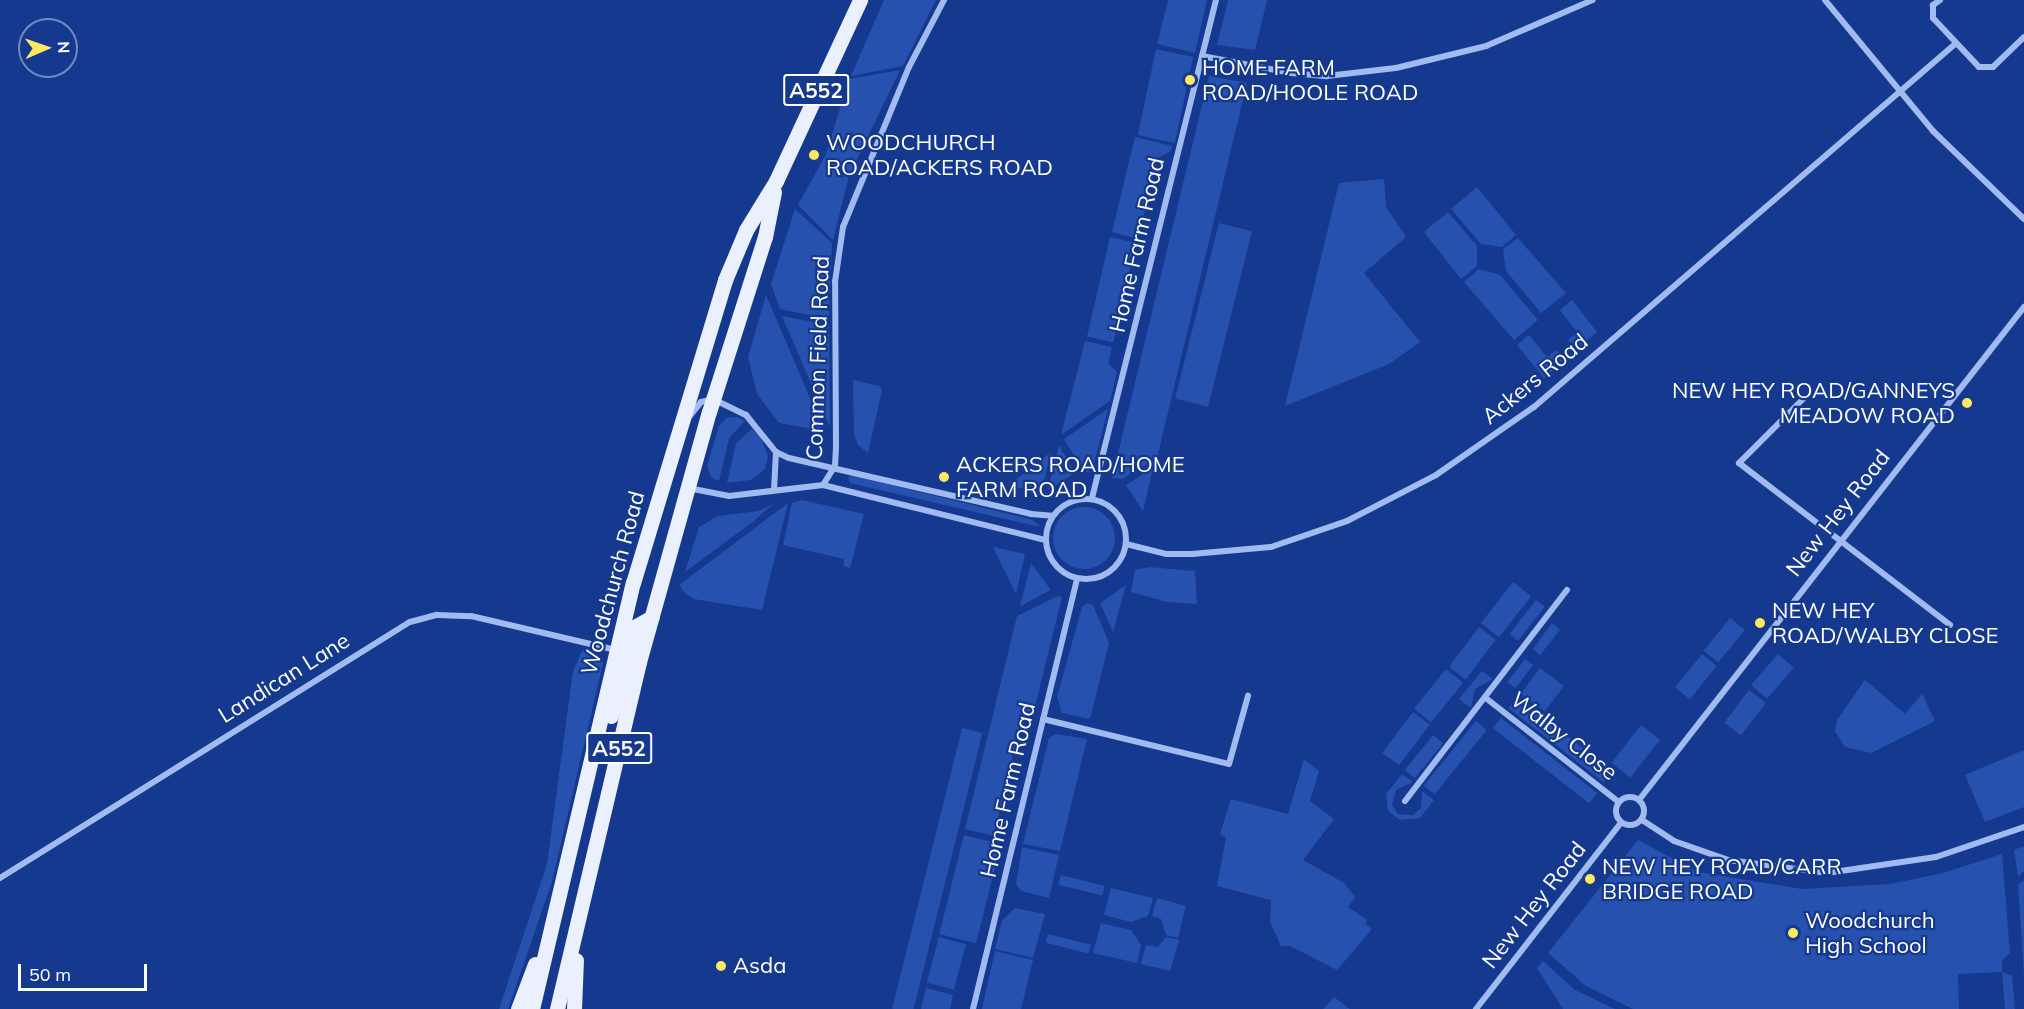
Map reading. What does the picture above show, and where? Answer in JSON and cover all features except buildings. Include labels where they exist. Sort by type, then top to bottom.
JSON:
[{"type":"main road","name":"Woodchurch Road","points":[[532,1009],[582,804],[616,650],[653,516],[724,280],[746,230],[776,181],[860,0]]},
{"type":"main road","name":"Woodchurch Road","points":[[557,1009],[652,617],[713,399],[765,237],[776,181]]},
{"type":"main road","points":[[582,804],[599,766],[636,626],[652,617]]},
{"type":"main road","points":[[518,1009],[559,901]]},
{"type":"main road","points":[[574,1009],[577,927]]},
{"type":"street","name":"Common Field Road","points":[[823,485],[835,466],[835,282],[843,227],[909,67],[944,0]]},
{"type":"street","name":"Home Farm Road","points":[[1092,498],[1216,0]]},
{"type":"street","points":[[1202,56],[1327,76],[1396,68],[1486,46],[1593,0]]},
{"type":"street","points":[[1825,0],[1940,139],[2024,219]]},
{"type":"street","points":[[1940,0],[1933,5],[1933,18],[1979,67],[1993,67],[2024,37]]},
{"type":"street","name":"Ackers Road","points":[[1126,544],[1166,554],[1271,547],[1347,521],[1436,475],[1534,407],[1955,44]]},
{"type":"street","name":"New Hey Road","points":[[1639,800],[1841,537],[2024,307]]},
{"type":"street","points":[[1804,398],[1739,463],[1841,537],[1950,625]]},
{"type":"street","points":[[653,516],[689,417],[701,402],[713,399],[746,414],[776,452],[1031,514],[1052,516]]},
{"type":"street","points":[[774,490],[776,452]]},
{"type":"street","points":[[687,488],[729,496],[823,485],[1045,540]]},
{"type":"street","points":[[1092,498],[1114,510],[1126,532],[1126,544],[1122,557],[1103,576],[1077,579],[1054,565],[1045,540],[1052,516],[1070,501],[1092,498]]},
{"type":"street","name":"Home Farm Road","points":[[973,1009],[1077,579]]},
{"type":"street","name":"Walby Close","points":[[1406,801],[1487,699],[1567,590]]},
{"type":"street","name":"Landican Lane","points":[[0,878],[410,622],[437,615],[471,616],[616,650]]},
{"type":"street","points":[[1043,719],[1229,764],[1248,696]]},
{"type":"street","name":"Walby Close","points":[[1487,699],[1619,802]]},
{"type":"street","points":[[1629,796],[1639,800],[1645,810],[1642,820],[1632,826],[1621,823],[1616,813],[1619,802],[1629,796]]},
{"type":"street","points":[[1642,820],[1674,840],[1728,860],[1827,873],[1936,857],[2024,827]]},
{"type":"street","name":"New Hey Road","points":[[1476,1009],[1621,823]]},
{"type":"shaded area","points":[[884,0],[936,0],[903,66],[851,76]]},
{"type":"shaded area","points":[[1168,0],[1207,0],[1195,53],[1157,44]]},
{"type":"shaded area","points":[[1228,0],[1267,0],[1255,50],[1217,45]]},
{"type":"shaded area","points":[[1156,49],[1193,57],[1175,143],[1138,135]]},
{"type":"shaded area","points":[[900,70],[849,176],[833,240],[798,205],[826,154],[849,79]]},
{"type":"shaded area","points":[[1209,76],[1247,83],[1157,458],[1122,479],[1112,478]]},
{"type":"shaded area","points":[[1135,137],[1172,146],[1171,151],[1158,158],[1138,239],[1112,232]]},
{"type":"shaded area","points":[[1384,179],[1386,207],[1406,237],[1364,273],[1420,342],[1389,364],[1285,406],[1339,183]]},
{"type":"shaded area","points":[[1477,187],[1516,235],[1502,247],[1481,244],[1451,209]]},
{"type":"shaded area","points":[[795,209],[832,243],[829,319],[780,309],[771,284]]},
{"type":"shaded area","points":[[1448,212],[1477,246],[1477,266],[1461,279],[1424,232]]},
{"type":"shaded area","points":[[1219,223],[1252,231],[1208,407],[1175,399]]},
{"type":"shaded area","points":[[1110,237],[1136,243],[1113,342],[1087,336]]},
{"type":"shaded area","points":[[1518,238],[1566,293],[1541,313],[1506,271],[1503,249]]},
{"type":"shaded area","points":[[1479,269],[1500,275],[1538,320],[1514,340],[1464,282]]},
{"type":"shaded area","points":[[766,295],[824,431],[779,423],[757,394],[748,357]]},
{"type":"shaded area","points":[[1572,300],[1597,332],[1576,349],[1568,340],[1577,332],[1560,310]]},
{"type":"shaded area","points":[[782,316],[829,325],[830,427],[794,344]]},
{"type":"shaded area","points":[[1529,335],[1547,357],[1557,350],[1566,361],[1544,378],[1517,345]]},
{"type":"shaded area","points":[[1085,341],[1112,347],[1108,363],[1117,372],[1110,401],[1061,435]]},
{"type":"shaded area","points":[[853,380],[879,386],[882,390],[868,453],[858,445],[854,435]]},
{"type":"shaded area","points":[[1108,409],[1093,467],[1089,472],[1083,471],[1064,439]]},
{"type":"shaded area","points":[[737,417],[745,421],[729,438],[719,481],[711,477],[707,466],[719,426],[726,418]]},
{"type":"shaded area","points":[[752,429],[761,438],[768,456],[765,469],[751,480],[727,483],[736,443]]},
{"type":"shaded area","points":[[1059,445],[1075,473],[1048,490]]},
{"type":"shaded area","points":[[1051,452],[1041,493],[1009,485]]},
{"type":"shaded area","points":[[1153,468],[1143,511],[1126,485]]},
{"type":"shaded area","points":[[851,475],[1033,520],[1040,527],[850,483],[848,478]]},
{"type":"shaded area","points":[[802,500],[864,514],[850,568],[844,566],[844,559],[783,545],[792,503]]},
{"type":"shaded area","points":[[788,503],[762,610],[694,599],[685,593],[679,585]]},
{"type":"shaded area","points":[[773,504],[754,521],[685,572],[699,527],[718,516],[759,511]]},
{"type":"shaded area","points":[[1084,507],[1096,509],[1106,516],[1113,526],[1115,538],[1113,550],[1106,560],[1096,567],[1084,569],[1072,567],[1062,560],[1055,550],[1053,538],[1055,526],[1062,516],[1072,509]]},
{"type":"shaded area","points":[[993,547],[1025,554],[1016,594]]},
{"type":"shaded area","points":[[1031,563],[1051,590],[1020,606]]},
{"type":"shaded area","points":[[1149,567],[1195,571],[1197,604],[1167,602],[1131,592],[1135,570]]},
{"type":"shaded area","points":[[1513,582],[1531,596],[1499,637],[1481,623]]},
{"type":"shaded area","points":[[1126,585],[1113,632],[1100,603]]},
{"type":"shaded area","points":[[1058,596],[1062,597],[1036,703],[1029,713],[1023,712],[994,836],[965,829],[1017,616]]},
{"type":"shaded area","points":[[1536,600],[1545,607],[1518,641],[1510,634]]},
{"type":"shaded area","points":[[1087,603],[1093,605],[1109,643],[1090,719],[1062,713],[1057,697],[1082,607]]},
{"type":"shaded area","points":[[1730,618],[1745,630],[1718,663],[1704,651]]},
{"type":"shaded area","points":[[1552,623],[1560,630],[1540,655],[1533,649]]},
{"type":"shaded area","points":[[1479,627],[1496,640],[1466,680],[1449,667]]},
{"type":"shaded area","points":[[593,649],[603,663],[552,882],[508,1009],[499,1009],[547,864],[573,671],[582,651]]},
{"type":"shaded area","points":[[1702,654],[1717,666],[1690,699],[1675,687]]},
{"type":"shaded area","points":[[1778,654],[1794,668],[1767,699],[1751,685]]},
{"type":"shaded area","points":[[1525,659],[1533,665],[1516,688],[1508,682]]},
{"type":"shaded area","points":[[1540,668],[1564,686],[1545,712],[1521,694]]},
{"type":"shaded area","points":[[1446,669],[1463,683],[1431,722],[1414,709]]},
{"type":"shaded area","points":[[1482,671],[1493,679],[1475,689],[1471,708],[1459,699]]},
{"type":"shaded area","points":[[1865,680],[1905,714],[1922,694],[1935,721],[1871,753],[1845,747],[1835,731],[1837,720]]},
{"type":"shaded area","points":[[1749,690],[1766,703],[1741,735],[1724,723]]},
{"type":"shaded area","points":[[1517,697],[1612,771],[1604,783],[1508,708]]},
{"type":"shaded area","points":[[1413,712],[1430,725],[1399,765],[1382,753]]},
{"type":"shaded area","points":[[1501,718],[1597,793],[1589,803],[1493,728]]},
{"type":"shaded area","points":[[1476,721],[1487,730],[1435,794],[1424,786]]},
{"type":"shaded area","points":[[1641,725],[1660,740],[1630,778],[1611,763]]},
{"type":"shaded area","points":[[962,728],[982,733],[914,1009],[892,1008]]},
{"type":"shaded area","points":[[1056,734],[1087,739],[1060,851],[1023,844],[1049,738]]},
{"type":"shaded area","points":[[1433,735],[1443,743],[1415,778],[1405,770]]},
{"type":"shaded area","points":[[2024,750],[2024,807],[1985,822],[1965,775]]},
{"type":"shaded area","points":[[1304,759],[1319,771],[1310,801],[1334,819],[1303,860],[1344,883],[1355,897],[1348,907],[1367,920],[1365,924],[1372,929],[1337,970],[1290,946],[1281,946],[1270,922],[1271,900],[1217,886],[1226,838],[1220,834],[1231,799],[1288,814]]},
{"type":"shaded area","points":[[1402,774],[1413,782],[1396,790],[1392,805],[1398,814],[1413,815],[1421,808],[1422,791],[1434,800],[1420,818],[1400,820],[1388,811],[1386,794]]},
{"type":"shaded area","points":[[964,835],[1001,844],[976,943],[939,934]]},
{"type":"shaded area","name":"Woodchurch High School","points":[[1638,840],[1698,872],[1802,889],[1890,884],[1943,873],[2002,854],[2010,953],[2002,960],[2002,972],[1958,974],[1959,1009],[1633,1009],[1586,986],[1548,953]]},
{"type":"shaded area","points":[[2024,846],[2024,871],[2018,877],[2014,850]]},
{"type":"shaded area","points":[[1022,847],[1059,855],[1049,898],[1021,891],[1016,884]]},
{"type":"shaded area","points":[[1061,875],[1105,886],[1102,896],[1059,885]]},
{"type":"shaded area","points":[[2024,880],[2024,976],[2018,885]]},
{"type":"shaded area","points":[[1111,888],[1153,898],[1148,916],[1131,922],[1104,915]]},
{"type":"shaded area","points":[[1157,898],[1186,906],[1178,938],[1166,935],[1161,919],[1152,916]]},
{"type":"shaded area","points":[[1015,908],[1045,914],[1033,958],[995,949],[1002,921]]},
{"type":"shaded area","points":[[1101,923],[1131,930],[1141,945],[1137,963],[1093,953]]},
{"type":"shaded area","points":[[1048,934],[1091,945],[1089,953],[1046,943]]},
{"type":"shaded area","points":[[939,937],[966,944],[954,990],[927,982]]},
{"type":"shaded area","points":[[1166,937],[1179,940],[1170,971],[1141,964],[1146,945],[1158,947]]},
{"type":"shaded area","points":[[995,951],[1033,960],[1021,1009],[982,1009]]},
{"type":"shaded area","points":[[1543,961],[1575,990],[1615,1009],[1563,1009],[1537,968]]},
{"type":"shaded area","points":[[2002,972],[2012,976],[2015,1009],[2005,1009]]},
{"type":"shaded area","points":[[926,988],[953,995],[950,1009],[921,1009]]},
{"type":"shaded area","points":[[1334,997],[1350,1009],[1323,1009]]},
{"type":"place","name":"HOME FARM ROAD/HOOLE ROAD","points":[[1190,80]]},
{"type":"place","name":"WOODCHURCH ROAD/ACKERS ROAD","points":[[814,155]]},
{"type":"place","name":"NEW HEY ROAD/GANNEYS MEADOW ROAD","points":[[1967,403]]},
{"type":"place","name":"ACKERS ROAD/HOME FARM ROAD","points":[[944,477]]},
{"type":"place","name":"NEW HEY ROAD/WALBY CLOSE","points":[[1760,623]]},
{"type":"place","name":"NEW HEY ROAD/CARR BRIDGE ROAD","points":[[1590,879]]},
{"type":"place","name":"Woodchurch High School","points":[[1793,933]]},
{"type":"place","name":"Asda","points":[[721,966]]}]
